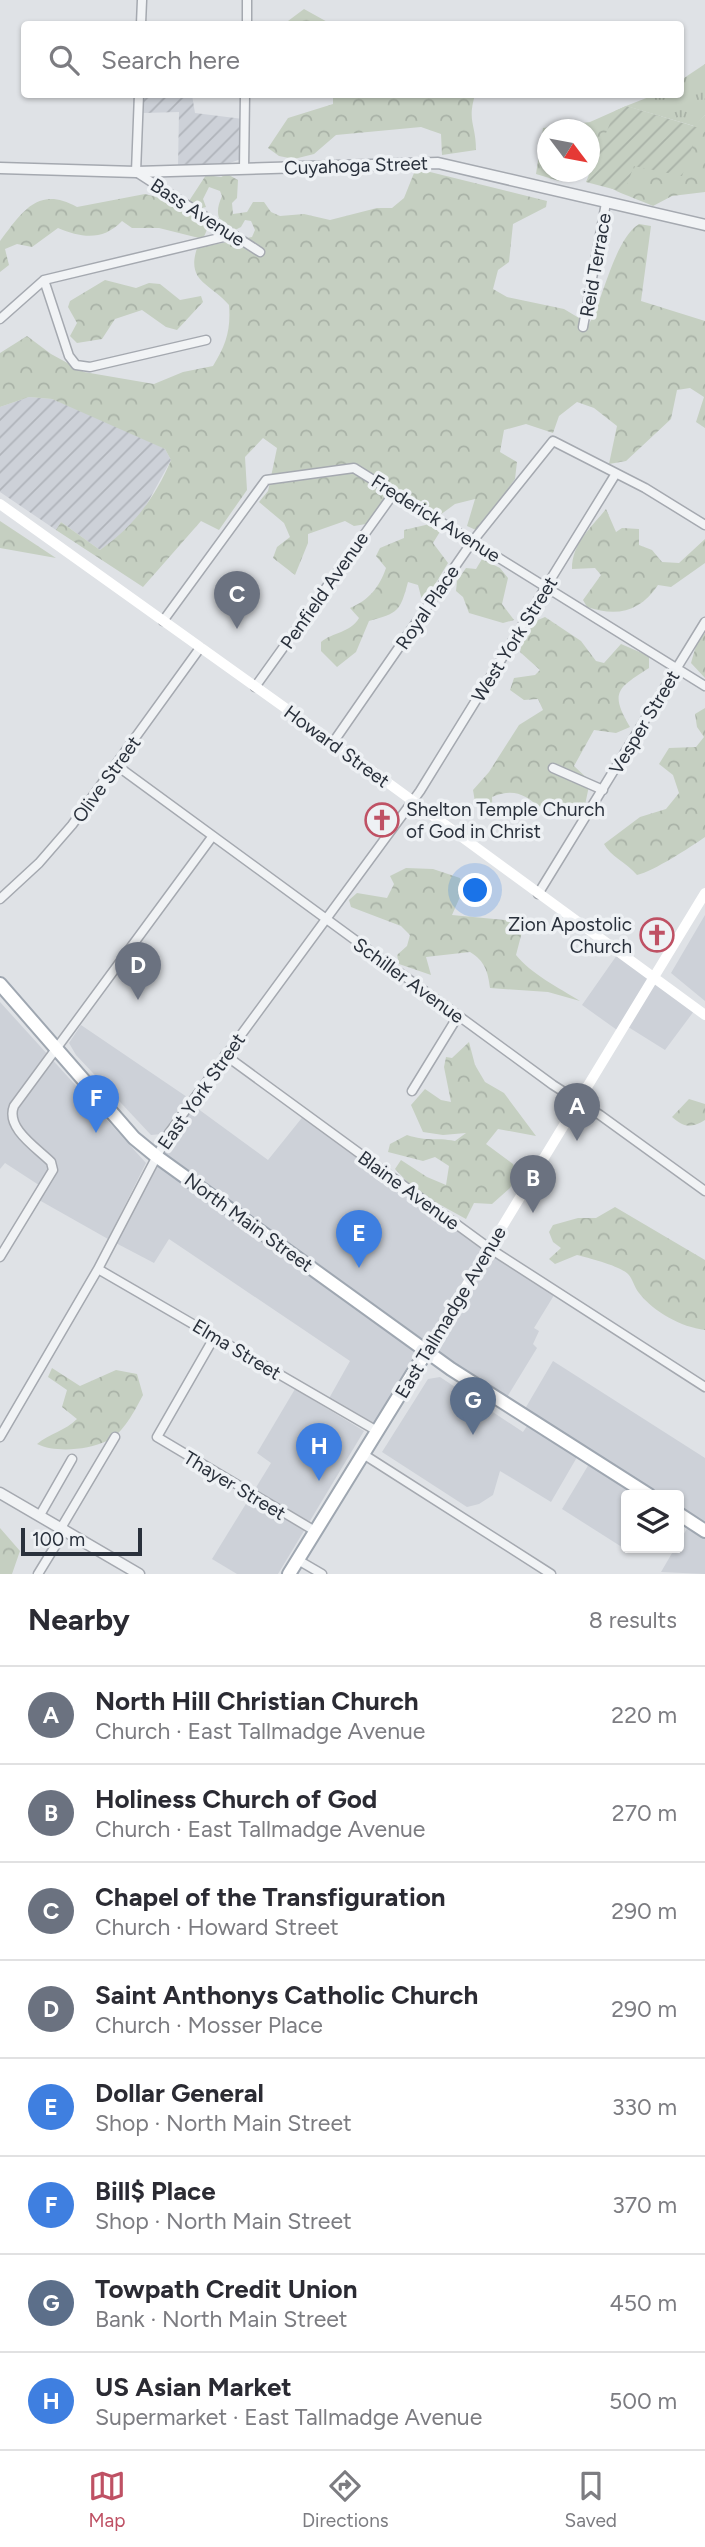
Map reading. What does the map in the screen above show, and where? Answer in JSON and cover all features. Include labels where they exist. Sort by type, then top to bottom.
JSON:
[{"type":"main road","name":"Howard Street","points":[[0,504],[705,1016]]},
{"type":"main road","name":"East Tallmadge Avenue","points":[[289,1574],[705,893]]},
{"type":"main road","name":"North Main Street","points":[[0,984],[18,1008],[134,1138],[156,1156],[426,1352],[641,1490]]},
{"type":"main road","name":"North Main Street","points":[[0,993],[18,1008]]},
{"type":"main road","points":[[684,1517],[705,1531]]},
{"type":"street","points":[[141,21],[142,0]]},
{"type":"street","points":[[247,0],[247,21]]},
{"type":"street","points":[[136,172],[139,98]]},
{"type":"street","points":[[244,169],[245,98]]},
{"type":"street","name":"Cuyahoga Street","points":[[0,168],[136,172],[438,163],[705,225]]},
{"type":"street","name":"Bass Avenue","points":[[136,172],[260,252]]},
{"type":"street","name":"Reid Terrace","points":[[583,327],[606,203]]},
{"type":"street","points":[[0,319],[44,280],[232,235]]},
{"type":"street","points":[[44,280],[69,356],[76,365],[90,367],[206,340]]},
{"type":"street","name":"Royal Place","points":[[332,744],[472,542],[553,442],[615,475]]},
{"type":"street","name":"Frederick Avenue","points":[[163,621],[266,480],[355,468],[705,687]]},
{"type":"street","points":[[615,475],[645,488],[705,525]]},
{"type":"street","name":"West York Street","points":[[411,801],[547,589],[615,475]]},
{"type":"street","name":"Penfield Avenue","points":[[255,687],[394,493]]},
{"type":"street","name":"Vesper Street","points":[[538,894],[705,622]]},
{"type":"street","name":"Olive Street","points":[[0,899],[56,844],[200,648]]},
{"type":"street","name":"Schiller Avenue","points":[[116,765],[458,1016],[705,1191]]},
{"type":"street","points":[[554,768],[603,790]]},
{"type":"street","name":"East York Street","points":[[0,1437],[98,1269],[169,1133],[411,801]]},
{"type":"street","points":[[0,1257],[53,1170],[51,1162],[15,1126],[11,1113],[212,837]]},
{"type":"street","points":[[412,1091],[458,1016]]},
{"type":"street","name":"Blaine Avenue","points":[[225,1055],[489,1248],[705,1387]]},
{"type":"street","name":"Elma Street","points":[[98,1269],[377,1431]]},
{"type":"street","name":"Thayer Street","points":[[215,1336],[157,1437],[315,1531]]},
{"type":"street","points":[[38,1574],[115,1437]]},
{"type":"street","points":[[363,1454],[551,1574]]},
{"type":"street","points":[[40,1515],[72,1459]]},
{"type":"street","points":[[0,1493],[133,1572]]},
{"type":"street","points":[[298,1560],[322,1574]]},
{"type":"shaded area","points":[[144,98],[192,98],[195,113],[243,119],[241,159],[227,164],[178,166],[179,112],[143,113]]},
{"type":"shaded area","points":[[29,397],[52,399],[125,428],[165,449],[171,460],[143,511],[124,534],[100,550],[61,522],[56,530],[0,492],[0,407]]},
{"type":"shaded area","points":[[705,915],[705,1001],[671,973]]},
{"type":"shaded area","points":[[617,955],[648,979],[617,1030],[582,1005]]},
{"type":"shaded area","points":[[653,980],[694,1011],[665,1050],[625,1025]]},
{"type":"shaded area","points":[[0,1002],[146,1163],[108,1239],[39,1200],[45,1189],[5,1163],[0,1169]]},
{"type":"shaded area","points":[[81,1025],[187,1097],[162,1134],[151,1135],[76,1055],[69,1043]]},
{"type":"shaded area","points":[[190,1103],[268,1160],[305,1114],[556,1292],[534,1328],[539,1331],[533,1344],[537,1348],[504,1402],[426,1352],[377,1431],[327,1402],[350,1361],[169,1239],[154,1263],[112,1241]]},
{"type":"shaded area","points":[[553,1361],[705,1458],[705,1574],[661,1572],[672,1553],[684,1553],[684,1534],[691,1522],[684,1517],[684,1490],[621,1490],[621,1546],[562,1509],[592,1459],[580,1452],[551,1502],[500,1471],[493,1495],[479,1504],[467,1507],[382,1452],[428,1379],[440,1377],[523,1432],[531,1420],[522,1414]]},
{"type":"shaded area","points":[[295,1389],[364,1431],[278,1574],[237,1574],[212,1559],[271,1463],[257,1453]]},
{"type":"green space","points":[[304,9],[326,21],[288,21]]},
{"type":"green space","points":[[705,64],[705,115],[694,126],[626,106],[646,98],[684,98],[684,78]]},
{"type":"green space","points":[[333,98],[474,98],[472,117],[476,150],[442,155],[441,134],[421,127],[336,135],[314,154],[294,159],[279,156],[268,148],[288,118],[333,104]]},
{"type":"green space","points":[[626,106],[693,126],[705,115],[705,192],[672,196],[653,206],[612,189],[600,178],[600,119],[597,119]]},
{"type":"green space","points":[[626,106],[699,128],[682,176],[634,166],[624,192],[586,182],[600,182],[600,148],[615,111]]},
{"type":"green space","points":[[422,170],[547,201],[546,207],[513,224],[509,262],[498,270],[493,289],[507,297],[564,309],[589,324],[623,243],[639,224],[651,226],[641,301],[705,321],[705,428],[696,422],[704,397],[690,388],[677,390],[671,419],[626,461],[609,464],[617,426],[594,408],[577,402],[559,416],[553,433],[526,424],[504,430],[500,452],[517,462],[515,479],[478,531],[467,526],[475,499],[455,504],[440,515],[412,500],[385,499],[366,524],[354,526],[345,521],[308,534],[308,543],[295,575],[273,558],[277,547],[290,537],[284,523],[259,502],[268,491],[277,448],[263,438],[245,457],[247,490],[219,530],[201,521],[143,587],[56,530],[61,522],[100,550],[123,532],[142,511],[171,460],[165,449],[52,399],[29,397],[0,407],[0,353],[27,336],[51,354],[84,372],[154,384],[183,372],[213,366],[227,337],[229,305],[197,275],[194,259],[197,248],[252,237],[255,230],[251,221],[245,220],[241,227],[233,231],[223,224],[218,216],[222,196],[220,191],[209,187],[203,199],[206,207],[202,208],[189,201],[206,175],[221,177],[227,174],[238,180],[237,198],[232,203],[233,214],[247,212],[253,202],[264,202],[271,212],[280,216],[304,214],[330,220],[377,208],[392,208],[404,198],[414,173]]},
{"type":"green space","points":[[145,194],[179,206],[209,225],[203,239],[159,228],[132,228],[122,221],[107,232],[92,236],[58,228],[32,247],[17,244],[5,249],[9,265],[0,272],[0,241],[24,212],[41,200],[63,201],[77,207]]},
{"type":"green space","points":[[105,280],[136,288],[149,283],[160,284],[180,300],[201,296],[203,302],[177,330],[166,327],[142,310],[115,319],[102,339],[77,343],[70,336],[77,323],[68,307],[70,301]]},
{"type":"green space","points":[[606,509],[616,532],[622,528],[639,529],[639,545],[652,550],[662,562],[679,563],[705,539],[705,563],[671,587],[658,585],[644,601],[627,610],[608,612],[587,607],[583,600],[601,575],[595,568],[572,569],[573,560],[583,536]]},
{"type":"green space","points":[[0,521],[56,558],[0,548]]},
{"type":"green space","points":[[434,523],[441,530],[433,543],[448,563],[423,604],[418,585],[408,582],[403,600],[396,610],[369,621],[356,652],[337,667],[321,651],[321,642],[351,627],[359,618],[350,608],[372,592],[386,568],[376,556],[380,548],[404,538],[404,530]]},
{"type":"green space","points":[[482,559],[500,568],[508,578],[502,604],[514,620],[503,623],[469,613],[463,597],[456,591],[457,581],[466,568],[476,569]]},
{"type":"green space","points":[[545,617],[581,641],[596,661],[604,663],[621,644],[649,656],[649,668],[620,692],[620,706],[630,727],[616,733],[594,730],[574,766],[590,781],[584,810],[576,815],[567,803],[542,809],[524,796],[507,793],[492,797],[493,817],[475,802],[473,790],[489,772],[519,725],[543,710],[538,699],[524,700],[510,690],[514,678],[535,675],[540,670],[520,652],[526,625]]},
{"type":"green space","points":[[705,633],[705,678],[691,663],[697,642]]},
{"type":"green space","points":[[705,708],[705,837],[662,864],[637,875],[604,844],[640,817],[666,809],[679,793],[673,775],[659,764],[669,748],[696,747],[704,737],[697,727],[695,714]]},
{"type":"green space","points":[[406,868],[433,869],[460,878],[463,890],[452,915],[515,921],[523,928],[516,955],[537,974],[580,1001],[548,992],[490,988],[485,967],[470,952],[426,957],[431,975],[399,964],[397,955],[407,946],[410,935],[401,926],[351,907],[349,900],[357,893],[387,898],[394,884],[390,876]]},
{"type":"green space","points":[[469,1042],[475,1065],[485,1082],[504,1093],[536,1136],[498,1129],[486,1144],[513,1164],[517,1174],[510,1188],[492,1204],[474,1203],[466,1219],[417,1192],[395,1169],[401,1160],[427,1177],[446,1185],[449,1166],[435,1157],[423,1161],[388,1152],[390,1144],[407,1135],[455,1141],[466,1133],[443,1135],[423,1132],[411,1105],[425,1089],[441,1100],[451,1102],[444,1067],[446,1057],[452,1058]]},
{"type":"green space","points":[[689,1099],[705,1104],[705,1120],[688,1126],[672,1117]]},
{"type":"green space","points":[[615,1207],[705,1260],[705,1330],[687,1326],[660,1312],[639,1293],[628,1274],[618,1268],[577,1255],[555,1264],[549,1259],[561,1248],[553,1242],[549,1232],[553,1225],[578,1218],[596,1218]]},
{"type":"green space","points":[[52,1368],[80,1386],[116,1370],[137,1374],[143,1395],[113,1438],[90,1447],[45,1447],[37,1444],[77,1419],[62,1407],[67,1390],[48,1377]]},
{"type":"green space","points":[[0,1528],[20,1551],[12,1574],[0,1574]]},
{"type":"place","name":"Chapel of the Transfiguration","points":[[237,629]]},
{"type":"place","name":"Shelton Temple Church of God in Christ","points":[[382,820]]},
{"type":"place","name":"Zion Apostolic Church","points":[[657,935]]},
{"type":"place","name":"Saint Anthonys Catholic Church","points":[[138,1000]]},
{"type":"place","name":"Bill$ Place","points":[[96,1133]]},
{"type":"place","name":"North Hill Christian Church","points":[[577,1141]]},
{"type":"place","name":"Holiness Church of God","points":[[533,1213]]},
{"type":"place","name":"Dollar General","points":[[359,1268]]},
{"type":"place","name":"Towpath Credit Union","points":[[473,1435]]},
{"type":"place","name":"US Asian Market","points":[[319,1481]]}]
